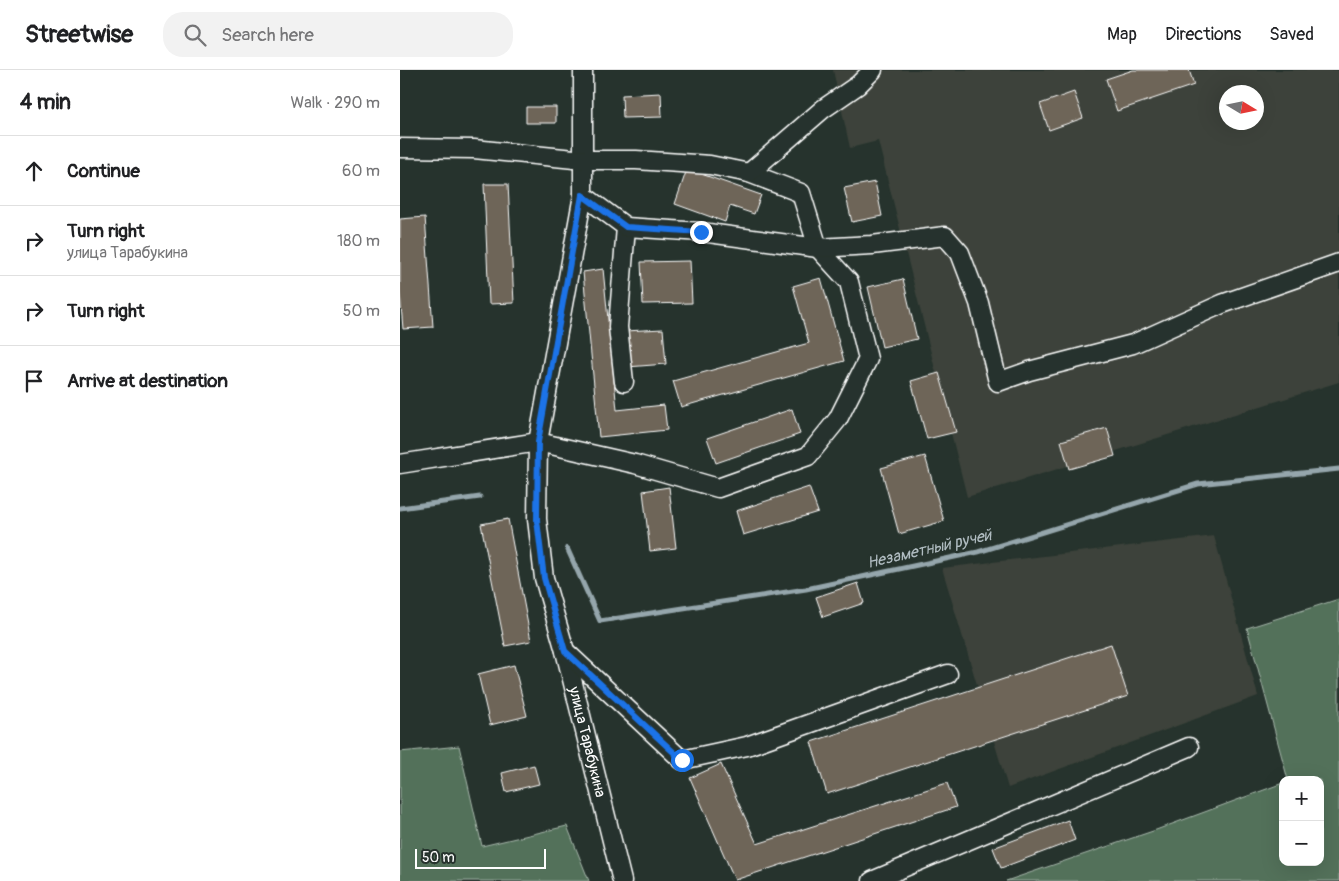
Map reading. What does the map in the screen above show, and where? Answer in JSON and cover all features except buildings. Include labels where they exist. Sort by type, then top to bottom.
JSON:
[{"type":"street","name":"улица Тарабукина","points":[[583,70],[584,160],[582,195],[538,442],[537,520],[544,578],[565,651],[622,881]]},
{"type":"street","points":[[749,173],[823,109],[858,85],[873,70]]},
{"type":"street","points":[[400,148],[474,149],[584,160],[636,160],[710,166],[749,173],[801,193],[818,248],[849,282],[868,359],[838,419],[808,456],[718,488],[636,464],[538,442],[400,464]]},
{"type":"street","points":[[582,195],[626,227],[701,232],[818,248],[872,245],[945,236],[960,253],[979,303],[998,382],[1029,371],[1133,344],[1222,304],[1339,263]]},
{"type":"street","points":[[624,382],[618,328],[626,227]]},
{"type":"street","points":[[565,651],[682,760],[747,746],[948,674]]},
{"type":"street","points":[[872,881],[1189,747]]},
{"type":"shaded area","points":[[833,70],[1339,70],[1339,382],[967,497],[878,141],[850,148]]},
{"type":"shaded area","points":[[1214,536],[1258,696],[1008,788],[942,568]]},
{"type":"green space","points":[[1339,599],[1339,881],[1006,881],[1156,830],[1279,784],[1279,866],[1324,866],[1324,776],[1287,776],[1247,628]]},
{"type":"green space","points":[[459,746],[482,846],[567,826],[589,881],[400,881],[400,752]]},
{"type":"waterway","name":"Незаметный ручей","points":[[567,548],[600,621],[806,589],[978,552],[1198,484],[1339,469]]},
{"type":"waterway","name":"Незаметный ручей","points":[[400,508],[480,497]]},
{"type":"route","points":[[682,760],[565,651],[544,578],[537,520],[538,442],[582,195],[626,227],[701,232]]}]
